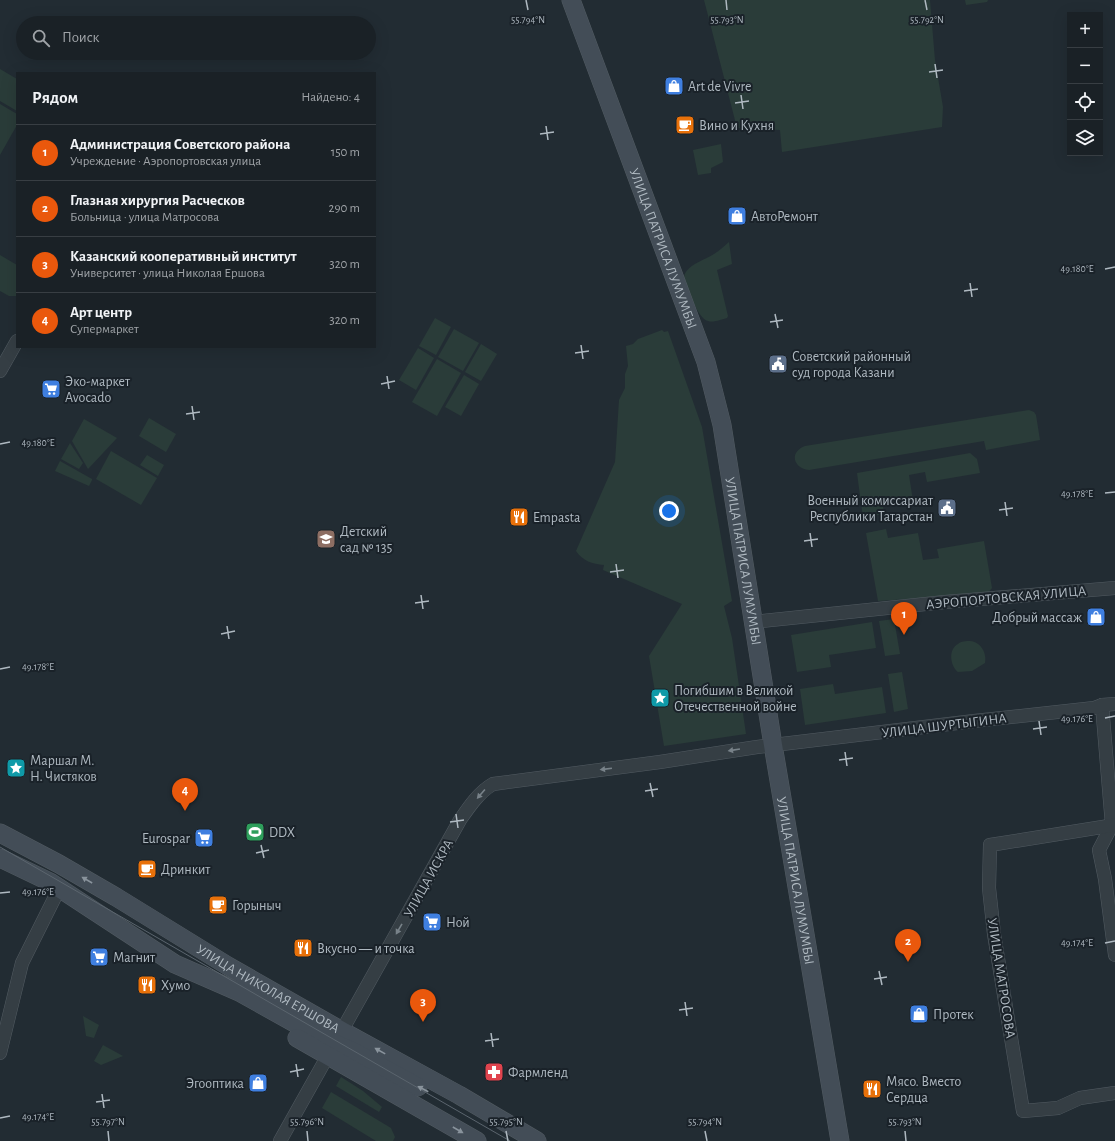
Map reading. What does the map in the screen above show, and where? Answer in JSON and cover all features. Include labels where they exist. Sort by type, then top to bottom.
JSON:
[{"type":"main road","name":"УЛИЦА ПАТРИСА ЛУМУМБЫ","points":[[571,0],[706,362],[722,425],[773,745],[840,1141]]},
{"type":"main road","name":"УЛИЦА НИКОЛАЯ ЕРШОВА","points":[[0,833],[60,864],[228,966],[335,1043],[415,1106],[477,1141]]},
{"type":"main road","points":[[0,839],[52,877],[228,966]]},
{"type":"main road","points":[[0,858],[50,882],[175,964]]},
{"type":"main road","name":"УЛИЦА НИКОЛАЯ ЕРШОВА","points":[[0,866],[175,964],[335,1043],[459,1095],[536,1140]]},
{"type":"street","points":[[0,371],[16,343]]},
{"type":"street","name":"АЭРОПОРТОВСКАЯ УЛИЦА","points":[[753,622],[944,602],[1115,588]]},
{"type":"street","name":"УЛИЦА ШУРТЫГИНА","points":[[773,745],[1094,708],[1115,704]]},
{"type":"street","points":[[1102,706],[1113,825],[1099,850],[1105,879],[1115,955]]},
{"type":"street","name":"УЛИЦА ИСКРА","points":[[280,1141],[460,820],[469,807],[486,788],[493,784],[506,782],[660,762],[773,745]]},
{"type":"street","name":"УЛИЦА МАТРОСОВА","points":[[1113,825],[990,845],[989,888],[994,934],[1023,1111],[1058,1108],[1080,1098],[1115,1094]]},
{"type":"street","points":[[0,1053],[22,963],[55,898]]},
{"type":"green space","points":[[704,0],[930,0],[935,60],[943,107],[942,127],[782,152],[780,130],[737,128]]},
{"type":"green space","points":[[965,0],[988,0],[987,2],[966,5]]},
{"type":"green space","points":[[0,69],[16,78],[16,110],[0,101]]},
{"type":"green space","points":[[0,104],[16,113],[16,127],[0,155]]},
{"type":"green space","points":[[721,144],[723,162],[711,168],[711,173],[698,175],[693,150]]},
{"type":"green space","points":[[729,242],[732,264],[717,270],[728,316],[727,318],[718,321],[708,321],[700,314],[690,295],[684,277],[685,273],[696,263],[716,253]]},
{"type":"green space","points":[[0,255],[16,264],[16,296],[9,296],[0,291]]},
{"type":"green space","points":[[435,318],[451,327],[436,355],[419,346]]},
{"type":"green space","points":[[454,329],[479,343],[463,371],[438,357]]},
{"type":"green space","points":[[662,330],[664,332],[668,331],[702,427],[732,601],[724,606],[732,638],[746,734],[664,746],[649,656],[682,604],[603,570],[604,565],[588,561],[576,551],[615,462],[619,400],[625,388],[625,374],[628,366],[626,346],[633,344],[638,339]]},
{"type":"green space","points":[[481,344],[497,354],[481,381],[465,372]]},
{"type":"green space","points":[[418,348],[434,358],[416,390],[399,380]]},
{"type":"green space","points":[[437,359],[461,373],[437,416],[412,402]]},
{"type":"green space","points":[[464,375],[479,384],[461,416],[445,407]]},
{"type":"green space","points":[[1029,410],[1034,412],[1036,415],[1040,440],[986,450],[984,441],[809,470],[799,466],[795,460],[797,452],[805,446]]},
{"type":"green space","points":[[149,418],[176,434],[166,452],[139,436]]},
{"type":"green space","points":[[84,419],[117,438],[88,469],[72,441]]},
{"type":"green space","points":[[70,443],[83,463],[79,469],[61,459]]},
{"type":"green space","points":[[111,451],[157,478],[141,505],[96,479]]},
{"type":"green space","points":[[970,453],[977,459],[980,473],[927,482],[925,472],[909,475],[913,501],[883,506],[884,514],[863,518],[857,473]]},
{"type":"green space","points":[[147,455],[164,465],[158,476],[140,465]]},
{"type":"green space","points":[[60,461],[92,479],[89,486],[55,471]]},
{"type":"green space","points":[[886,529],[888,538],[918,533],[923,560],[939,558],[937,549],[984,541],[992,588],[987,594],[878,601],[866,533]]},
{"type":"green space","points":[[894,619],[900,654],[885,656],[879,621]]},
{"type":"green space","points":[[872,622],[876,648],[829,655],[831,667],[797,672],[791,635]]},
{"type":"green space","points":[[970,641],[977,643],[980,646],[985,655],[985,663],[972,671],[958,672],[953,666],[951,653],[955,646],[961,642]]},
{"type":"green space","points":[[902,672],[908,709],[894,712],[888,674]]},
{"type":"green space","points":[[833,684],[835,694],[882,687],[886,713],[805,725],[800,689]]},
{"type":"green space","points":[[83,1016],[99,1025],[94,1038],[86,1036]]},
{"type":"green space","points":[[103,1045],[123,1056],[101,1065],[94,1061]]},
{"type":"green space","points":[[341,1077],[363,1091],[382,1107],[379,1112],[336,1086]]},
{"type":"green space","points":[[331,1092],[391,1128],[395,1137],[393,1141],[376,1141],[322,1108]]},
{"type":"tram line","points":[[0,847],[510,1141]]},
{"type":"place","name":"Art de Vivre","points":[[674,86]]},
{"type":"place","name":"Вино и Кухня","points":[[685,125]]},
{"type":"place","name":"АвтоРемонт","points":[[737,216]]},
{"type":"place","name":"Советский районный суд города Казани","points":[[778,364]]},
{"type":"place","name":"Эко-маркет Avocado","points":[[51,389]]},
{"type":"place","name":"Военный комиссариат Республики Татарстан","points":[[947,508]]},
{"type":"place","name":"Empasta","points":[[519,517]]},
{"type":"place","name":"Детский сад № 135","points":[[326,539]]},
{"type":"place","name":"Добрый массаж","points":[[1096,617]]},
{"type":"place","name":"Администрация Советского района","points":[[904,635]]},
{"type":"place","name":"Погибшим в Великой Отечественной войне","points":[[660,698]]},
{"type":"place","name":"Маршал М. Н. Чистяков","points":[[16,768]]},
{"type":"place","name":"Арт центр","points":[[185,811]]},
{"type":"place","name":"DDX","points":[[255,832]]},
{"type":"place","name":"Eurospar","points":[[204,838]]},
{"type":"place","name":"Дринкит","points":[[147,869]]},
{"type":"place","name":"Горыныч","points":[[218,905]]},
{"type":"place","name":"Ной","points":[[432,922]]},
{"type":"place","name":"Вкусно — и точка","points":[[303,948]]},
{"type":"place","name":"Магнит","points":[[99,957]]},
{"type":"place","name":"Глазная хирургия Расческов","points":[[908,962]]},
{"type":"place","name":"Хумо","points":[[147,985]]},
{"type":"place","name":"Протек","points":[[919,1014]]},
{"type":"place","name":"Казанский кооперативный институт","points":[[423,1022]]},
{"type":"place","name":"Фармленд","points":[[494,1072]]},
{"type":"place","name":"Эгооптика","points":[[258,1083]]},
{"type":"place","name":"Мясо. Вместо Сердца","points":[[872,1089]]}]
